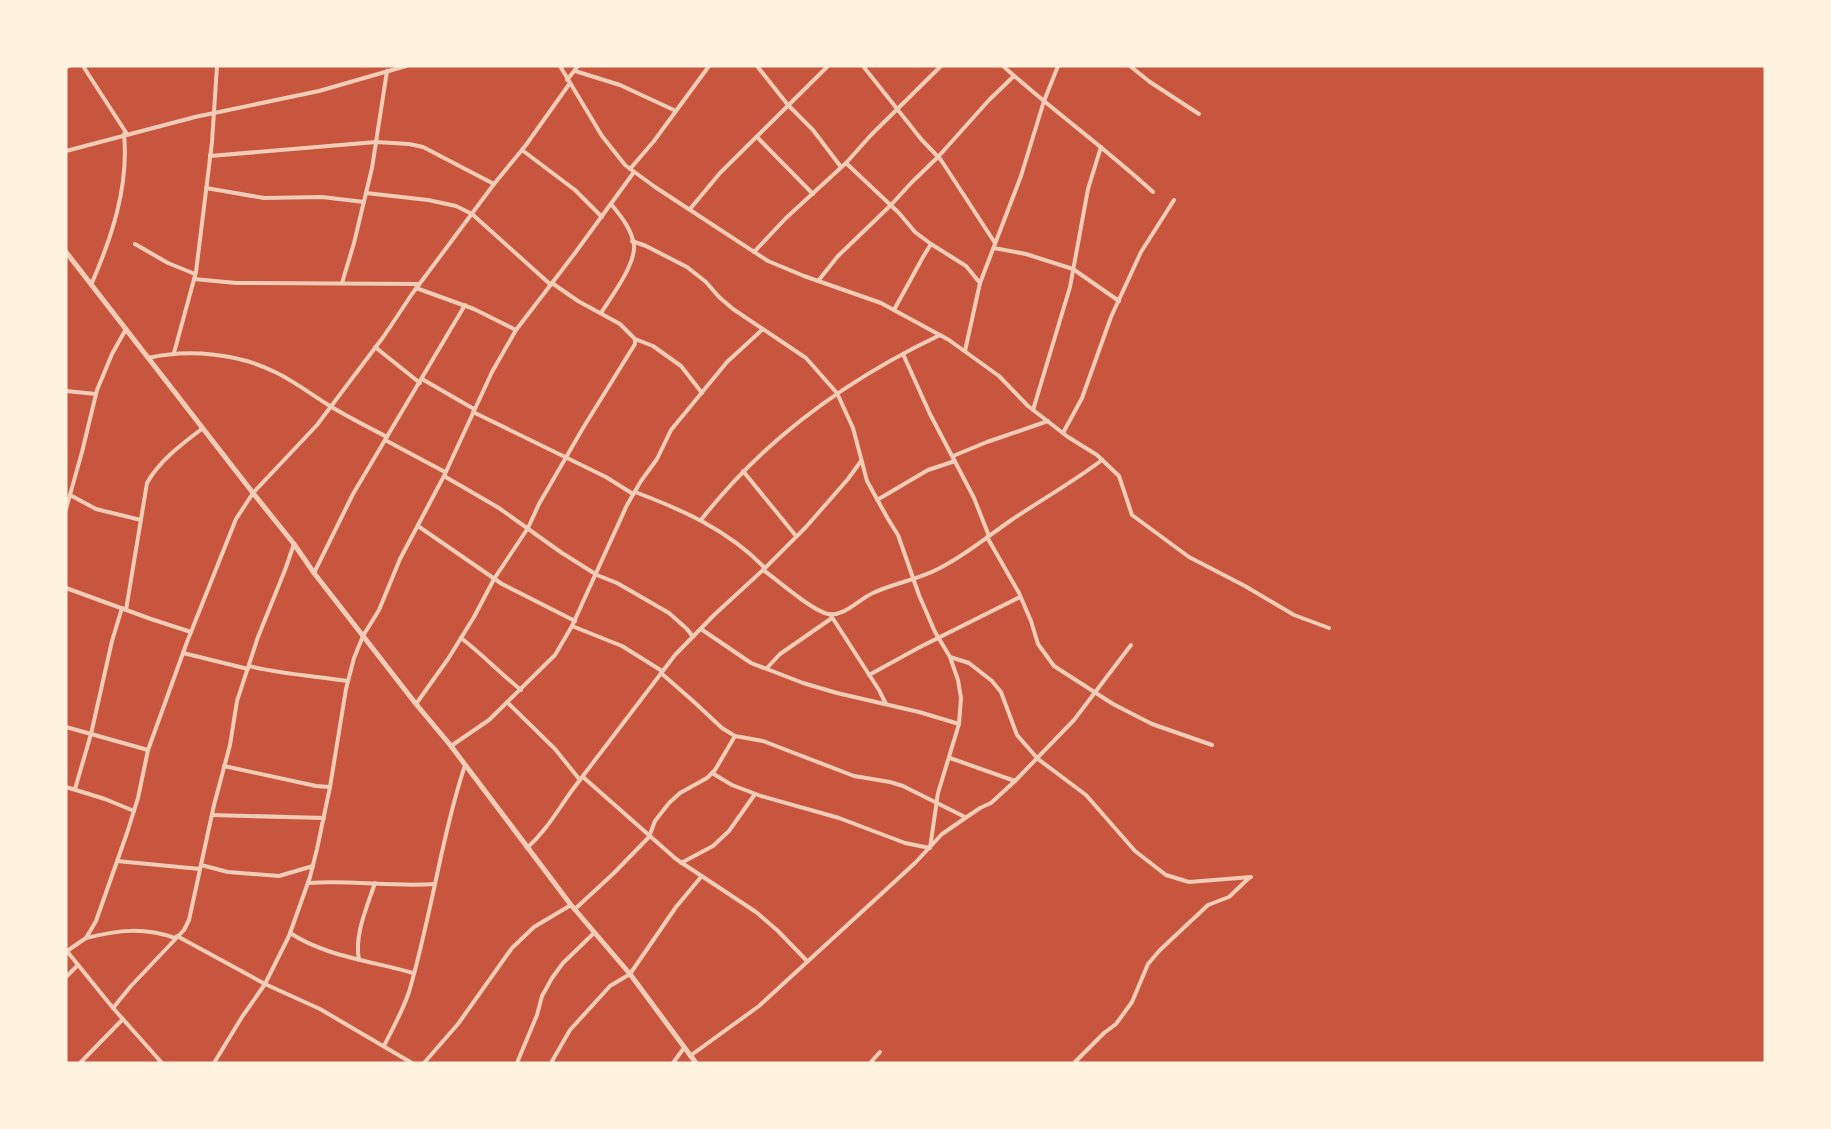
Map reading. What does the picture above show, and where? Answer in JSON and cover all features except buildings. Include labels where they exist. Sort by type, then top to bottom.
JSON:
[{"type":"street","points":[[83,66],[125,134],[126,153],[121,197],[92,285]]},
{"type":"street","points":[[174,353],[195,276],[210,156],[217,66]]},
{"type":"street","points":[[66,151],[125,134],[319,91],[385,69],[405,66]]},
{"type":"street","points":[[560,66],[602,136],[625,165],[768,261],[881,303],[965,351],[999,376],[1033,410],[1102,460],[1119,476],[1132,515],[1189,557],[1294,615],[1329,628]]},
{"type":"street","points":[[86,938],[96,921],[134,811],[148,750],[191,632],[237,519],[252,493],[317,425],[494,184],[522,150],[578,66]]},
{"type":"street","points":[[214,1063],[265,984],[290,933],[313,866],[354,658],[492,372],[516,330],[602,217],[632,170],[709,66]]},
{"type":"street","points":[[757,66],[788,105],[813,130],[841,167]]},
{"type":"street","points":[[690,209],[720,173],[828,66]]},
{"type":"street","points":[[864,66],[938,157],[995,246],[1073,269],[1119,302]]},
{"type":"street","points":[[754,252],[941,66]]},
{"type":"street","points":[[1003,66],[1153,192]]},
{"type":"street","points":[[965,351],[980,283],[1021,176],[1044,101],[1058,66]]},
{"type":"street","points":[[1130,66],[1199,114]]},
{"type":"street","points":[[342,283],[366,193],[376,142],[385,69]]},
{"type":"street","points":[[575,71],[620,85],[676,111]]},
{"type":"street","points":[[818,281],[838,256],[938,157],[958,133],[1014,76]]},
{"type":"street","points":[[757,137],[813,194]]},
{"type":"street","points":[[210,156],[376,142],[410,144],[423,147],[494,184]]},
{"type":"street","points":[[1033,410],[1070,287],[1088,189],[1101,147]]},
{"type":"street","points":[[522,150],[574,190],[602,217]]},
{"type":"street","points":[[846,163],[891,205],[915,232],[966,267],[980,283]]},
{"type":"street","points":[[206,188],[264,198],[322,197],[364,202]]},
{"type":"street","points":[[366,193],[428,200],[456,206],[472,214],[551,284],[620,324],[635,339],[653,346],[681,366],[702,393]]},
{"type":"street","points":[[1063,433],[1082,398],[1111,317],[1141,252],[1174,200]]},
{"type":"street","points":[[601,313],[633,255],[630,232],[611,204]]},
{"type":"street","points":[[632,241],[687,267],[733,309],[806,358],[837,393],[853,428],[867,482],[898,535],[913,579],[938,637],[950,657],[958,680],[961,698],[959,724],[936,803],[930,848]]},
{"type":"street","points":[[135,244],[195,276],[237,283],[418,286],[493,317],[516,330]]},
{"type":"street","points":[[894,310],[931,244]]},
{"type":"street","points":[[67,254],[252,493],[294,543],[314,573],[451,746],[573,907],[630,974],[696,1063]]},
{"type":"street","points":[[314,573],[353,494],[465,305]]},
{"type":"street","points":[[66,508],[96,394],[112,354],[126,329]]},
{"type":"street","points":[[451,746],[489,720],[555,655],[597,574],[616,527],[634,493],[657,459],[671,430],[727,362],[763,329]]},
{"type":"street","points":[[701,520],[743,471],[788,430],[837,393],[940,335]]},
{"type":"street","points":[[416,704],[461,638],[494,579],[528,528],[539,504],[602,395],[631,352],[635,339]]},
{"type":"street","points":[[375,347],[421,381],[473,411],[634,493],[669,504],[701,520],[737,543],[764,569],[810,604],[831,616],[886,704]]},
{"type":"street","points":[[148,358],[174,353],[194,353],[247,361],[274,372],[499,508],[562,553],[669,613],[693,637]]},
{"type":"street","points":[[903,354],[920,394],[974,498],[988,536],[1031,621],[1038,644],[1054,666],[1095,693],[1152,724],[1212,745]]},
{"type":"street","points":[[66,391],[96,394]]},
{"type":"street","points":[[877,500],[928,470],[987,442],[1048,421]]},
{"type":"street","points":[[75,789],[92,734],[112,641],[124,609],[147,483],[154,470],[202,428]]},
{"type":"street","points":[[527,848],[550,825],[558,809],[661,672],[714,615],[796,536],[848,479],[862,460]]},
{"type":"street","points":[[767,668],[780,654],[831,616],[851,607],[872,593],[913,579],[946,564],[1102,460]]},
{"type":"street","points":[[743,471],[796,536]]},
{"type":"street","points":[[70,495],[96,509],[141,520]]},
{"type":"street","points":[[418,526],[494,579],[573,623],[622,646],[661,672],[722,728],[735,736],[762,741],[854,776],[903,786],[965,817]]},
{"type":"street","points":[[113,1008],[184,930],[189,920],[230,745],[237,701],[258,637],[294,543]]},
{"type":"street","points":[[66,588],[191,632]]},
{"type":"street","points":[[869,675],[938,637],[1020,597]]},
{"type":"street","points":[[701,629],[743,658],[803,683],[959,724]]},
{"type":"street","points":[[461,638],[521,690]]},
{"type":"street","points":[[690,1056],[759,1006],[930,848],[942,834],[965,817],[990,803],[1015,781],[1074,720],[1131,645]]},
{"type":"street","points":[[183,653],[248,668],[348,681]]},
{"type":"street","points":[[950,657],[969,663],[992,681],[1001,692],[1017,735],[1038,759],[1086,795],[1135,851],[1166,875],[1189,882],[1251,877],[1228,897],[1208,905],[1160,950],[1149,964],[1132,1002],[1116,1024],[1074,1063]]},
{"type":"street","points":[[507,702],[582,778],[649,837],[681,863],[756,912],[778,931],[807,962]]},
{"type":"street","points":[[66,727],[148,750]]},
{"type":"street","points":[[424,1063],[458,1024],[512,948],[534,927],[573,907],[614,873],[649,837],[655,821],[669,803],[712,773],[735,736]]},
{"type":"street","points":[[950,758],[1015,781]]},
{"type":"street","points":[[384,1046],[408,993],[424,935],[450,815],[465,765]]},
{"type":"street","points":[[224,766],[330,787]]},
{"type":"street","points":[[712,773],[732,785],[755,794],[839,818],[905,843],[930,848]]},
{"type":"street","points":[[66,786],[134,811]]},
{"type":"street","points":[[681,863],[713,846],[729,831],[755,794]]},
{"type":"street","points":[[212,814],[324,818]]},
{"type":"street","points":[[117,861],[279,876],[313,866]]},
{"type":"street","points":[[551,1063],[570,1030],[610,986],[630,974],[675,907],[702,877]]},
{"type":"street","points":[[309,883],[331,881],[412,886],[435,884]]},
{"type":"street","points":[[358,960],[359,936],[375,883]]},
{"type":"street","points":[[162,1063],[66,950],[86,938],[120,930],[142,930],[176,937],[265,984],[320,1009],[412,1063]]},
{"type":"street","points":[[290,933],[304,942],[358,960],[413,973]]},
{"type":"street","points":[[517,1063],[537,1015],[542,996],[552,978],[563,963],[594,933]]},
{"type":"street","points":[[66,977],[78,965]]},
{"type":"street","points":[[80,1063],[123,1019]]},
{"type":"street","points":[[673,1063],[684,1048]]},
{"type":"street","points":[[870,1063],[880,1052]]}]
